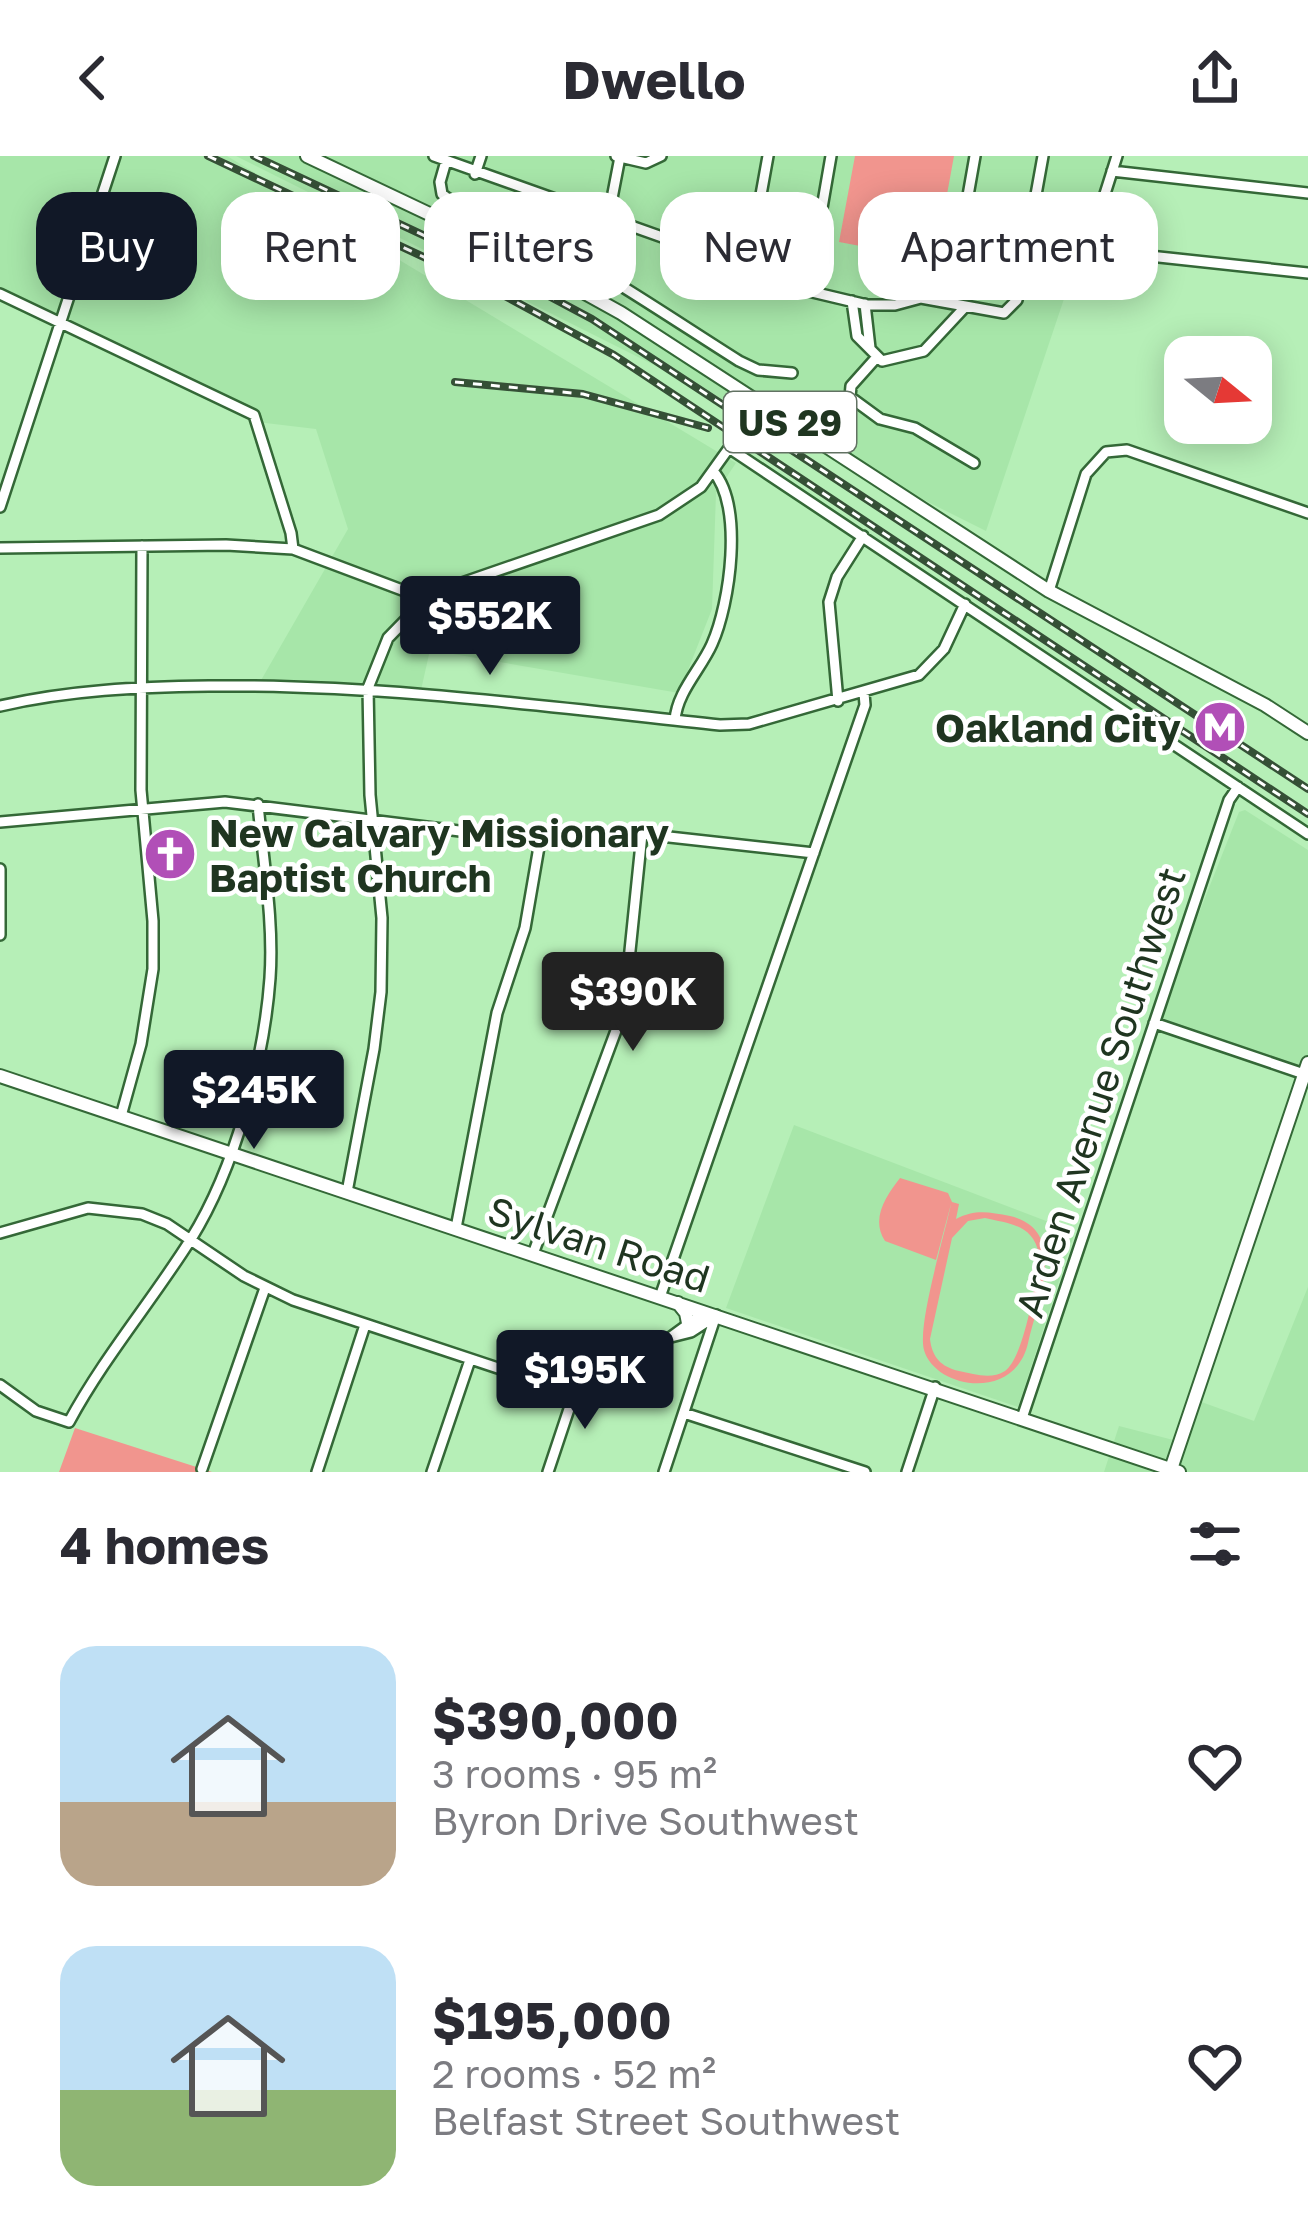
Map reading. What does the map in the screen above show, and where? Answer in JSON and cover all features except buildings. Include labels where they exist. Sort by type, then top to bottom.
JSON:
[{"type":"main road","name":"US 29","points":[[314,158],[335,162],[621,313],[1049,591],[1265,705],[1308,733]]},
{"type":"main road","points":[[1174,1471],[1306,1069]]},
{"type":"main road","name":"Sylvan Road","points":[[0,1076],[1174,1471]]},
{"type":"main road","points":[[677,1302],[686,1312],[687,1329]]},
{"type":"street","points":[[0,507],[115,156]]},
{"type":"street","points":[[434,156],[528,192]]},
{"type":"street","points":[[475,174],[481,156]]},
{"type":"street","points":[[612,192],[618,157],[646,163],[661,156]]},
{"type":"street","points":[[761,192],[768,156]]},
{"type":"street","points":[[825,192],[831,156]]},
{"type":"street","points":[[949,303],[975,156]]},
{"type":"street","points":[[834,297],[883,306],[920,298],[999,314],[1008,311],[1017,300],[1043,156]]},
{"type":"street","points":[[1118,156],[1090,241],[1094,250],[1308,273]]},
{"type":"street","points":[[446,161],[442,194],[454,205],[495,218],[573,256],[739,361],[758,370],[791,374]]},
{"type":"street","points":[[1112,171],[1308,194]]},
{"type":"street","points":[[0,294],[254,415],[285,510],[292,549]]},
{"type":"street","points":[[852,301],[854,331],[882,361],[924,351],[965,307]]},
{"type":"street","points":[[865,304],[866,336],[876,358]]},
{"type":"street","points":[[876,358],[851,386],[850,397],[880,418],[915,428],[974,463]]},
{"type":"street","points":[[346,1192],[381,992],[382,918],[371,823],[368,688],[388,638],[426,599],[454,586],[659,515],[690,497],[729,448],[1308,834]]},
{"type":"street","points":[[1049,591],[1086,474],[1106,452],[1127,450],[1308,512]]},
{"type":"street","points":[[675,720],[677,706],[713,643],[728,584],[729,517],[722,483],[712,471]]},
{"type":"street","points":[[838,701],[829,602],[837,577],[863,536]]},
{"type":"street","points":[[122,1116],[141,1044],[153,969],[142,807],[142,546]]},
{"type":"street","points":[[0,548],[292,549],[426,599]]},
{"type":"street","points":[[0,706],[67,692],[144,686],[368,688],[749,724],[908,680],[929,668],[944,649],[965,604]]},
{"type":"street","points":[[660,1297],[865,705],[864,694]]},
{"type":"street","name":"Arden Avenue Southwest","points":[[1022,1418],[1229,800],[1238,787]]},
{"type":"street","points":[[0,822],[225,802],[540,841],[642,834],[814,853]]},
{"type":"street","points":[[1,1386],[37,1411],[69,1422],[214,1197],[251,1084],[270,978],[258,804]]},
{"type":"street","points":[[533,1254],[624,1010],[642,834]]},
{"type":"street","points":[[456,1228],[497,1013],[525,928],[540,841]]},
{"type":"street","points":[[0,869],[0,935]]},
{"type":"street","points":[[1154,1023],[1306,1069]]},
{"type":"street","points":[[0,1232],[59,1214],[115,1208],[154,1219],[265,1288],[534,1380],[579,1379],[716,1315]]},
{"type":"street","points":[[202,1468],[265,1288]]},
{"type":"street","points":[[664,1472],[716,1315]]},
{"type":"street","points":[[317,1472],[365,1324]]},
{"type":"street","points":[[687,1329],[705,1348]]},
{"type":"street","points":[[432,1472],[470,1360]]},
{"type":"street","points":[[548,1472],[579,1379]]},
{"type":"street","points":[[907,1472],[934,1388]]},
{"type":"street","points":[[684,1413],[865,1472]]},
{"type":"shaded area","points":[[0,156],[227,156],[287,192],[221,192],[221,300],[400,300],[400,260],[424,275],[424,300],[466,300],[736,463],[716,493],[712,609],[679,693],[430,650],[421,690],[260,682],[348,529],[316,429],[257,422],[0,297]]},
{"type":"shaded area","points":[[236,156],[1112,156],[1100,192],[858,192],[858,300],[1064,300],[986,531],[524,300],[636,300],[636,192],[424,192],[424,250],[400,238],[400,192],[308,192]]},
{"type":"shaded area","points":[[855,156],[954,156],[947,192],[858,192],[858,246],[839,242]]},
{"type":"shaded area","points":[[1245,810],[1308,850],[1308,1076],[1154,1027],[1239,812]]},
{"type":"shaded area","points":[[794,1125],[1075,1232],[1018,1407],[726,1308]]},
{"type":"shaded area","points":[[900,1178],[948,1193],[959,1204],[956,1219],[976,1213],[1010,1216],[1028,1224],[1039,1236],[1045,1269],[1042,1288],[1028,1343],[1008,1374],[975,1383],[943,1374],[931,1363],[924,1350],[924,1321],[951,1204],[936,1260],[885,1241],[880,1215]],"holes":[[[985,1218],[1026,1231],[1039,1254],[1018,1351],[1005,1371],[982,1376],[942,1364],[930,1339],[952,1238],[968,1221]]]},
{"type":"shaded area","points":[[1308,1287],[1308,1472],[1104,1472],[1119,1426],[1181,1442],[1196,1400],[1254,1421]]},
{"type":"shaded area","points":[[75,1428],[212,1472],[59,1472]]},
{"type":"railway","points":[[208,156],[492,289],[614,355],[1308,814]]},
{"type":"railway","points":[[254,156],[592,319],[1308,789]]},
{"type":"railway","points":[[455,382],[583,394],[708,428]]},
{"type":"place","name":"Oakland City","points":[[1220,727]]},
{"type":"place","name":"New Calvary Missionary Baptist Church","points":[[170,854]]}]
